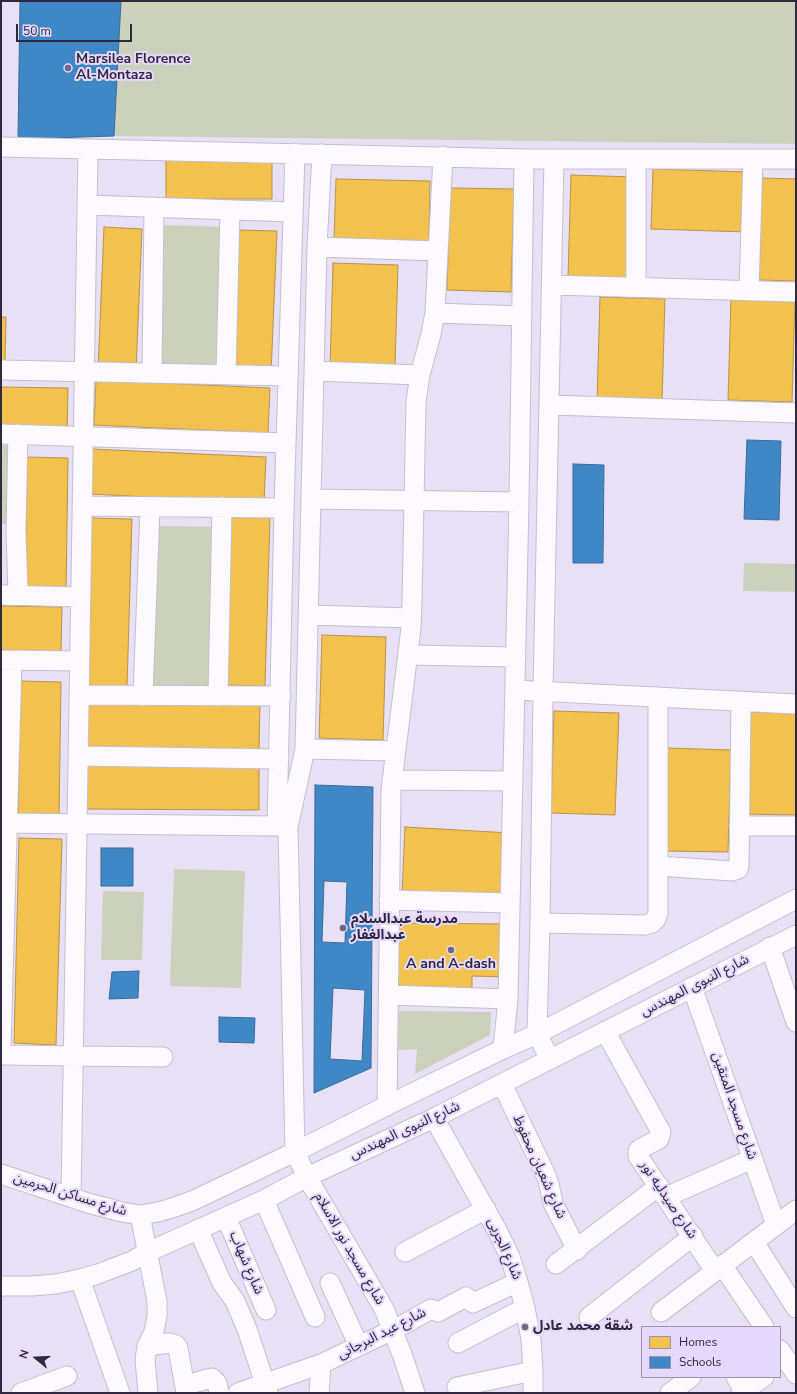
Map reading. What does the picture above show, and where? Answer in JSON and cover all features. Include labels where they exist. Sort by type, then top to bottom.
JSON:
[{"type":"street","points":[[1,147],[524,159],[796,159]]},
{"type":"street","points":[[71,1197],[88,149]]},
{"type":"street","points":[[295,153],[284,508],[279,759],[283,827],[295,1152]]},
{"type":"street","points":[[283,827],[305,749],[317,247],[322,154]]},
{"type":"street","points":[[387,1106],[392,780],[408,655],[413,587],[416,401],[420,375],[435,313],[443,156]]},
{"type":"street","points":[[503,1049],[508,999],[519,502],[524,159]]},
{"type":"street","points":[[550,1059],[537,1034],[540,923],[542,691],[550,406],[554,159]]},
{"type":"street","points":[[636,159],[636,287]]},
{"type":"street","points":[[749,291],[753,159]]},
{"type":"street","points":[[87,205],[292,212]]},
{"type":"street","points":[[152,373],[154,207]]},
{"type":"street","points":[[226,374],[230,210]]},
{"type":"street","points":[[317,247],[438,251]]},
{"type":"street","points":[[552,285],[796,292]]},
{"type":"street","points":[[435,313],[522,316]]},
{"type":"street","points":[[1,370],[288,376]]},
{"type":"street","points":[[314,371],[420,375]]},
{"type":"street","points":[[550,406],[796,413]]},
{"type":"street","points":[[80,597],[9,595],[9,434],[286,443]]},
{"type":"street","points":[[311,499],[519,502]]},
{"type":"street","points":[[82,506],[284,508]]},
{"type":"street","points":[[143,696],[150,507]]},
{"type":"street","points":[[218,696],[222,507]]},
{"type":"street","points":[[309,615],[411,618]]},
{"type":"street","points":[[408,655],[516,657]]},
{"type":"street","points":[[1,1048],[7,660],[79,661]]},
{"type":"street","points":[[515,690],[796,704]]},
{"type":"street","points":[[79,695],[281,696]]},
{"type":"street","points":[[540,923],[645,925],[652,923],[656,919],[658,913],[658,697]]},
{"type":"street","points":[[658,866],[735,870],[739,866],[741,701]]},
{"type":"street","points":[[305,749],[396,751]]},
{"type":"street","points":[[78,756],[279,759]]},
{"type":"street","points":[[392,780],[513,781]]},
{"type":"street","points":[[5,823],[283,827]]},
{"type":"street","points":[[739,826],[796,826]]},
{"type":"street","name":"شارع النبوى المهندس","points":[[140,1215],[158,1212],[192,1201],[295,1152],[503,1049],[537,1034],[796,899]]},
{"type":"street","points":[[390,900],[510,903]]},
{"type":"street","name":"شارع النبوى المهندس","points":[[1,1286],[56,1284],[80,1279],[115,1268],[226,1216],[264,1200],[307,1177],[434,1118],[796,935]]},
{"type":"street","points":[[770,947],[796,1022]]},
{"type":"street","name":"شارع مسجد المتقين","points":[[692,987],[776,1225]]},
{"type":"street","points":[[389,995],[508,999]]},
{"type":"street","name":"شارع صيدليه نور","points":[[605,1031],[661,1132],[659,1139],[640,1149],[638,1153],[693,1236],[763,1326]]},
{"type":"street","points":[[1,1055],[163,1057]]},
{"type":"street","name":"شارع شعبان محفوظ","points":[[502,1084],[545,1173],[554,1204],[577,1250]]},
{"type":"street","name":"شارع الجربى","points":[[434,1118],[486,1209],[510,1257],[525,1308],[531,1339],[533,1393]]},
{"type":"street","name":"شارع مسجد نور الاسلام","points":[[295,1152],[307,1177],[374,1290],[393,1329],[415,1393]]},
{"type":"street","points":[[556,1264],[662,1191],[752,1159]]},
{"type":"street","name":"شارع مساكن الحرمين","points":[[1,1174],[105,1208],[140,1215]]},
{"type":"street","points":[[264,1200],[315,1317]]},
{"type":"street","points":[[405,1252],[486,1209]]},
{"type":"street","points":[[661,1312],[796,1210]]},
{"type":"street","points":[[140,1215],[157,1301],[157,1316],[154,1332],[147,1346],[145,1360],[148,1393]]},
{"type":"street","name":"شارع شهاب","points":[[226,1216],[266,1310]]},
{"type":"street","points":[[198,1229],[222,1283],[235,1301],[247,1329],[267,1388]]},
{"type":"street","points":[[589,1317],[693,1236]]},
{"type":"street","points":[[754,1242],[796,1308]]},
{"type":"street","points":[[80,1279],[120,1393]]},
{"type":"street","name":"شارع عيد البرجانى","points":[[238,1393],[267,1388],[359,1346],[431,1309],[438,1312],[466,1297],[473,1303],[518,1282]]},
{"type":"street","points":[[330,1283],[359,1346]]},
{"type":"street","points":[[458,1343],[525,1308]]},
{"type":"street","points":[[147,1346],[169,1343],[176,1345],[178,1348],[186,1389],[212,1378],[217,1383],[218,1393]]},
{"type":"street","points":[[319,1393],[321,1364]]},
{"type":"street","points":[[457,1387],[533,1371]]},
{"type":"street","points":[[21,1393],[67,1376]]},
{"type":"street","points":[[740,1387],[762,1378]]},
{"type":"green space","points":[[121,1],[796,1],[796,144],[114,136]]},
{"type":"green space","points":[[163,225],[223,227],[218,364],[159,364]]},
{"type":"green space","points":[[1,445],[14,446],[11,524],[1,524]]},
{"type":"green space","points":[[155,526],[215,527],[211,693],[152,692]]},
{"type":"green space","points":[[744,563],[796,564],[796,592],[743,591]]},
{"type":"green space","points":[[174,869],[245,871],[241,988],[170,986]]},
{"type":"green space","points":[[103,891],[144,892],[142,960],[101,960]]},
{"type":"green space","points":[[399,1011],[491,1012],[490,1035],[415,1074],[417,1049],[398,1050]]},
{"type":"building: Homes","points":[[166,160],[272,160],[272,199],[166,199]]},
{"type":"building: Homes","points":[[653,169],[748,172],[746,232],[651,229]]},
{"type":"building: Homes","points":[[571,175],[635,177],[632,279],[568,277]]},
{"type":"building: Homes","points":[[762,178],[796,179],[796,281],[759,280]]},
{"type":"building: Homes","points":[[336,179],[430,181],[429,241],[334,238]]},
{"type":"building: Homes","points":[[450,188],[514,189],[511,292],[447,290]]},
{"type":"building: Homes","points":[[104,227],[142,229],[136,371],[98,370]]},
{"type":"building: Homes","points":[[239,230],[277,231],[271,374],[233,372]]},
{"type":"building: Homes","points":[[333,263],[398,265],[395,368],[330,366]]},
{"type":"building: Homes","points":[[600,297],[665,299],[662,402],[597,400]]},
{"type":"building: Homes","points":[[731,298],[795,299],[792,402],[728,400]]},
{"type":"building: Homes","points":[[1,317],[6,317],[5,362],[1,362]]},
{"type":"building: Homes","points":[[96,380],[270,388],[268,433],[94,425]]},
{"type":"building: Homes","points":[[1,387],[68,388],[67,433],[1,432]]},
{"type":"building: Homes","points":[[92,449],[266,457],[264,503],[90,494]]},
{"type":"building: Homes","points":[[27,457],[68,458],[66,592],[25,592]]},
{"type":"building: Homes","points":[[228,516],[270,517],[265,686],[223,685]]},
{"type":"building: Homes","points":[[90,518],[132,519],[127,687],[85,686]]},
{"type":"building: Homes","points":[[1,606],[62,607],[61,652],[1,650]]},
{"type":"building: Homes","points":[[322,635],[386,637],[383,740],[319,738]]},
{"type":"building: Homes","points":[[20,681],[61,682],[59,817],[18,816]]},
{"type":"building: Homes","points":[[86,703],[260,705],[259,749],[85,747]]},
{"type":"building: Homes","points":[[554,711],[619,713],[615,815],[551,813]]},
{"type":"building: Homes","points":[[747,712],[796,713],[796,815],[744,814]]},
{"type":"building: Homes","points":[[667,748],[731,750],[728,852],[663,851]]},
{"type":"building: Homes","points":[[86,764],[259,766],[259,810],[85,809]]},
{"type":"building: Homes","points":[[405,827],[510,833],[509,898],[402,893]]},
{"type":"building: Homes","points":[[19,838],[62,839],[56,1045],[14,1043]]},
{"type":"building: Homes","name":"A and A-dash","points":[[396,923],[506,924],[506,977],[472,976],[472,988],[396,989]]},
{"type":"building: Schools","name":"Marsilea Florence Al-Montaza","points":[[20,1],[121,1],[114,136],[18,139]]},
{"type":"building: Schools","points":[[747,440],[781,441],[779,520],[744,519]]},
{"type":"building: Schools","points":[[573,464],[604,465],[603,563],[573,563]]},
{"type":"building: Schools","name":"مدرسة عبدالسلام عبدالغفار","points":[[315,785],[373,787],[371,1068],[314,1093]]},
{"type":"building: Schools","points":[[101,848],[133,848],[133,886],[101,886]]},
{"type":"building: Schools","points":[[324,881],[347,882],[345,943],[322,942]]},
{"type":"building: Schools","points":[[139,971],[138,998],[109,999],[112,972]]},
{"type":"building: Schools","points":[[333,988],[365,990],[362,1061],[330,1059]]},
{"type":"building: Schools","points":[[219,1017],[255,1018],[254,1043],[219,1042]]},
{"type":"place","name":"Marsilea Florence Al-Montaza","points":[[68,68]]},
{"type":"place","name":"مدرسة عبدالسلام عبدالغفار","points":[[343,928]]},
{"type":"place","name":"A and A-dash","points":[[451,950]]},
{"type":"place","name":"شقة محمد عادل","points":[[525,1327]]}]
